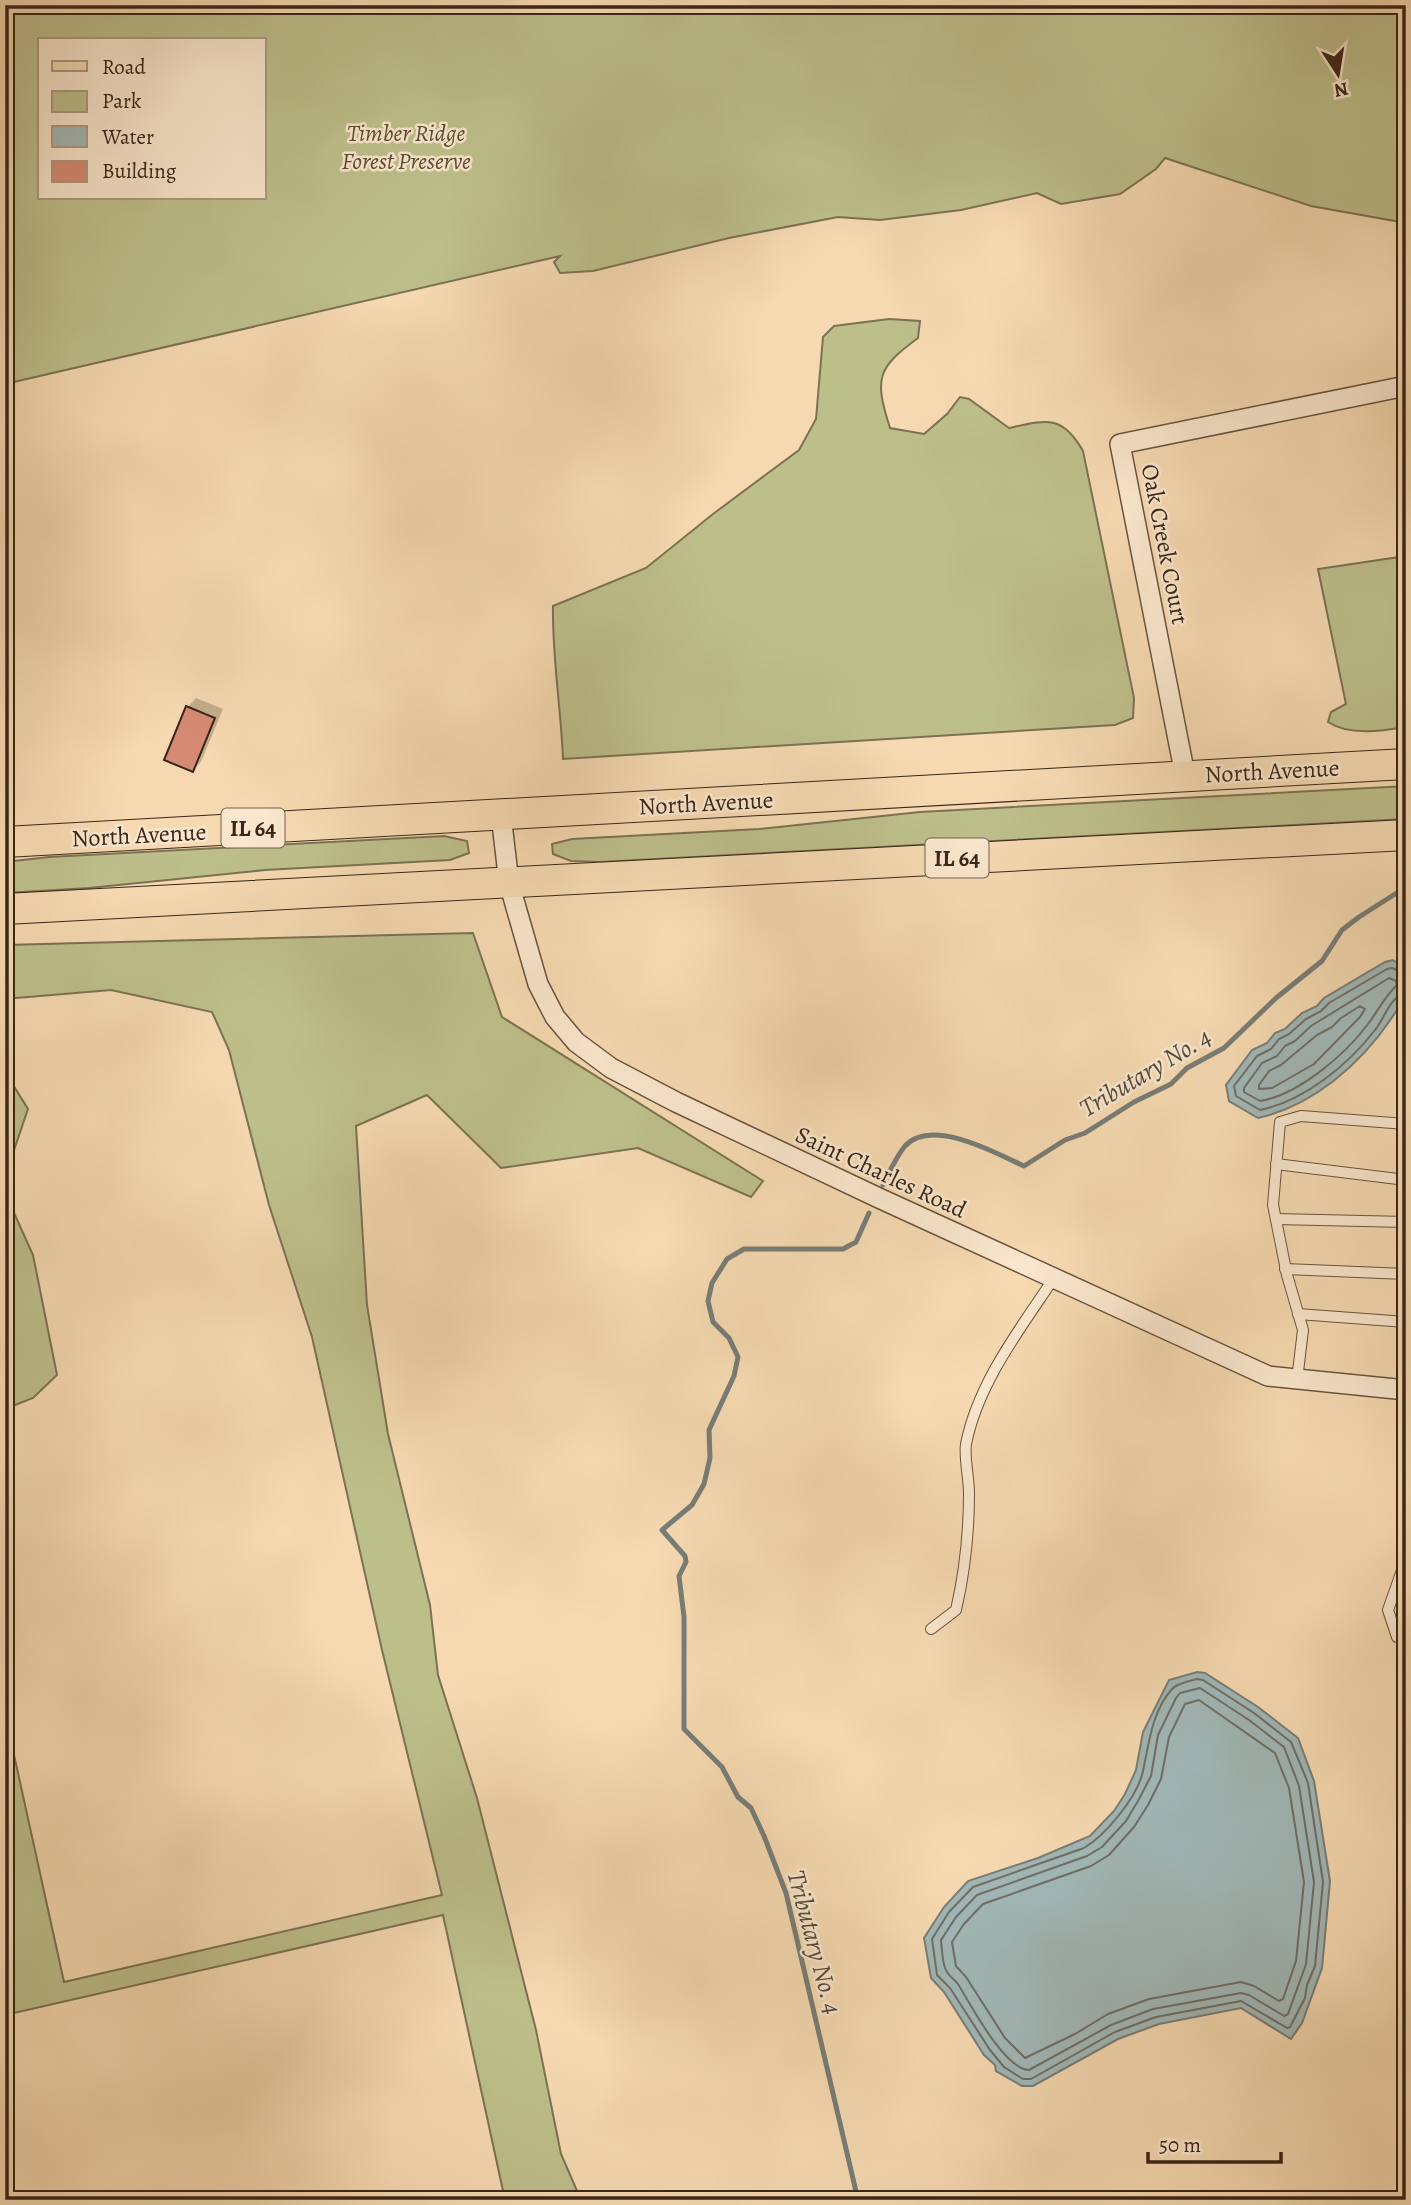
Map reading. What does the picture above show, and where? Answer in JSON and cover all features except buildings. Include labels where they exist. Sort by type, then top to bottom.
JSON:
[{"type":"main road","name":"North Avenue","points":[[5,842],[1406,764]]},
{"type":"main road","name":"IL 64","points":[[5,909],[1406,835]]},
{"type":"street","name":"Oak Creek Court","points":[[1185,775],[1120,443],[1406,386]]},
{"type":"street","name":"Saint Charles Road","points":[[501,815],[509,883],[538,984],[555,1017],[576,1042],[611,1068],[676,1102],[881,1199],[1268,1376],[1406,1390]]},
{"type":"lane","points":[[1297,1380],[1303,1330],[1285,1269],[1273,1205],[1280,1122],[1301,1115],[1406,1124]]},
{"type":"lane","points":[[1276,1164],[1406,1180]]},
{"type":"lane","points":[[1276,1219],[1406,1222]]},
{"type":"lane","points":[[1285,1269],[1406,1274]]},
{"type":"lane","points":[[931,1629],[956,1610],[966,1565],[969,1492],[966,1446],[980,1398],[1012,1340],[1054,1278]]},
{"type":"lane","points":[[1298,1314],[1406,1322]]},
{"type":"lane","points":[[1406,1426],[1406,1465]]},
{"type":"lane","points":[[1406,1559],[1388,1610],[1398,1637],[1406,1639]]},
{"type":"green space","name":"Timber Ridge Forest Preserve","points":[[5,5],[1406,5],[1406,223],[1311,206],[1165,158],[1156,169],[1120,194],[1061,204],[1037,193],[961,210],[880,220],[838,217],[729,238],[593,271],[560,273],[554,262],[560,256],[5,384]]},
{"type":"green space","points":[[889,319],[920,321],[918,338],[894,358],[883,376],[882,397],[890,428],[924,434],[947,414],[960,397],[969,399],[1009,428],[1043,422],[1060,425],[1083,451],[1134,698],[1133,718],[1115,725],[563,759],[553,606],[646,568],[799,450],[816,419],[823,337],[834,326]]},
{"type":"green space","points":[[1406,556],[1406,727],[1356,731],[1336,726],[1328,722],[1331,712],[1346,704],[1318,569]]},
{"type":"green space","points":[[1406,786],[1406,819],[600,862],[571,861],[553,854],[552,844],[572,839],[759,829],[920,812]]},
{"type":"green space","points":[[444,836],[467,841],[469,853],[450,860],[265,870],[89,888],[5,893],[5,862],[49,857]]},
{"type":"green space","points":[[473,933],[502,1017],[763,1181],[751,1197],[638,1148],[501,1168],[427,1095],[356,1126],[367,1305],[388,1434],[430,1605],[438,1675],[477,1798],[536,2030],[561,2154],[581,2200],[505,2200],[443,1915],[5,2015],[5,1714],[64,1982],[442,1895],[382,1650],[312,1337],[269,1205],[229,1050],[212,1012],[111,990],[5,999],[5,945]]},
{"type":"green space","points":[[5,1072],[28,1109],[10,1162],[10,1204],[33,1255],[57,1375],[33,1398],[5,1409]]},
{"type":"water","points":[[1393,960],[1406,969],[1406,996],[1379,1036],[1350,1067],[1316,1094],[1278,1112],[1258,1118],[1229,1101],[1226,1085],[1252,1050],[1267,1043],[1275,1033],[1285,1029],[1324,998],[1385,962]]},
{"type":"water","points":[[1197,1672],[1205,1673],[1258,1707],[1298,1738],[1314,1781],[1330,1881],[1322,1968],[1302,2023],[1291,2039],[1241,2008],[1159,2024],[1118,2039],[1033,2086],[1022,2086],[996,2071],[995,2065],[984,2055],[944,1992],[931,1978],[924,1938],[944,1907],[968,1881],[1038,1858],[1090,1836],[1114,1811],[1125,1794],[1136,1770],[1143,1732],[1169,1680]]},
{"type":"waterway","name":"Tributary No. 4","points":[[883,1185],[902,1150],[917,1138],[931,1135],[964,1140],[1024,1166],[1065,1140],[1085,1133],[1134,1102],[1171,1084],[1187,1068],[1224,1048],[1276,998],[1322,961],[1342,930],[1406,887]]},
{"type":"waterway","name":"Tributary No. 4","points":[[858,2200],[786,1893],[751,1808],[738,1797],[722,1767],[684,1729],[684,1617],[679,1576],[686,1562],[685,1556],[662,1530],[692,1505],[704,1484],[710,1458],[709,1430],[734,1376],[738,1357],[729,1338],[713,1322],[708,1301],[712,1283],[727,1259],[744,1249],[843,1249],[856,1242],[869,1213]]}]
